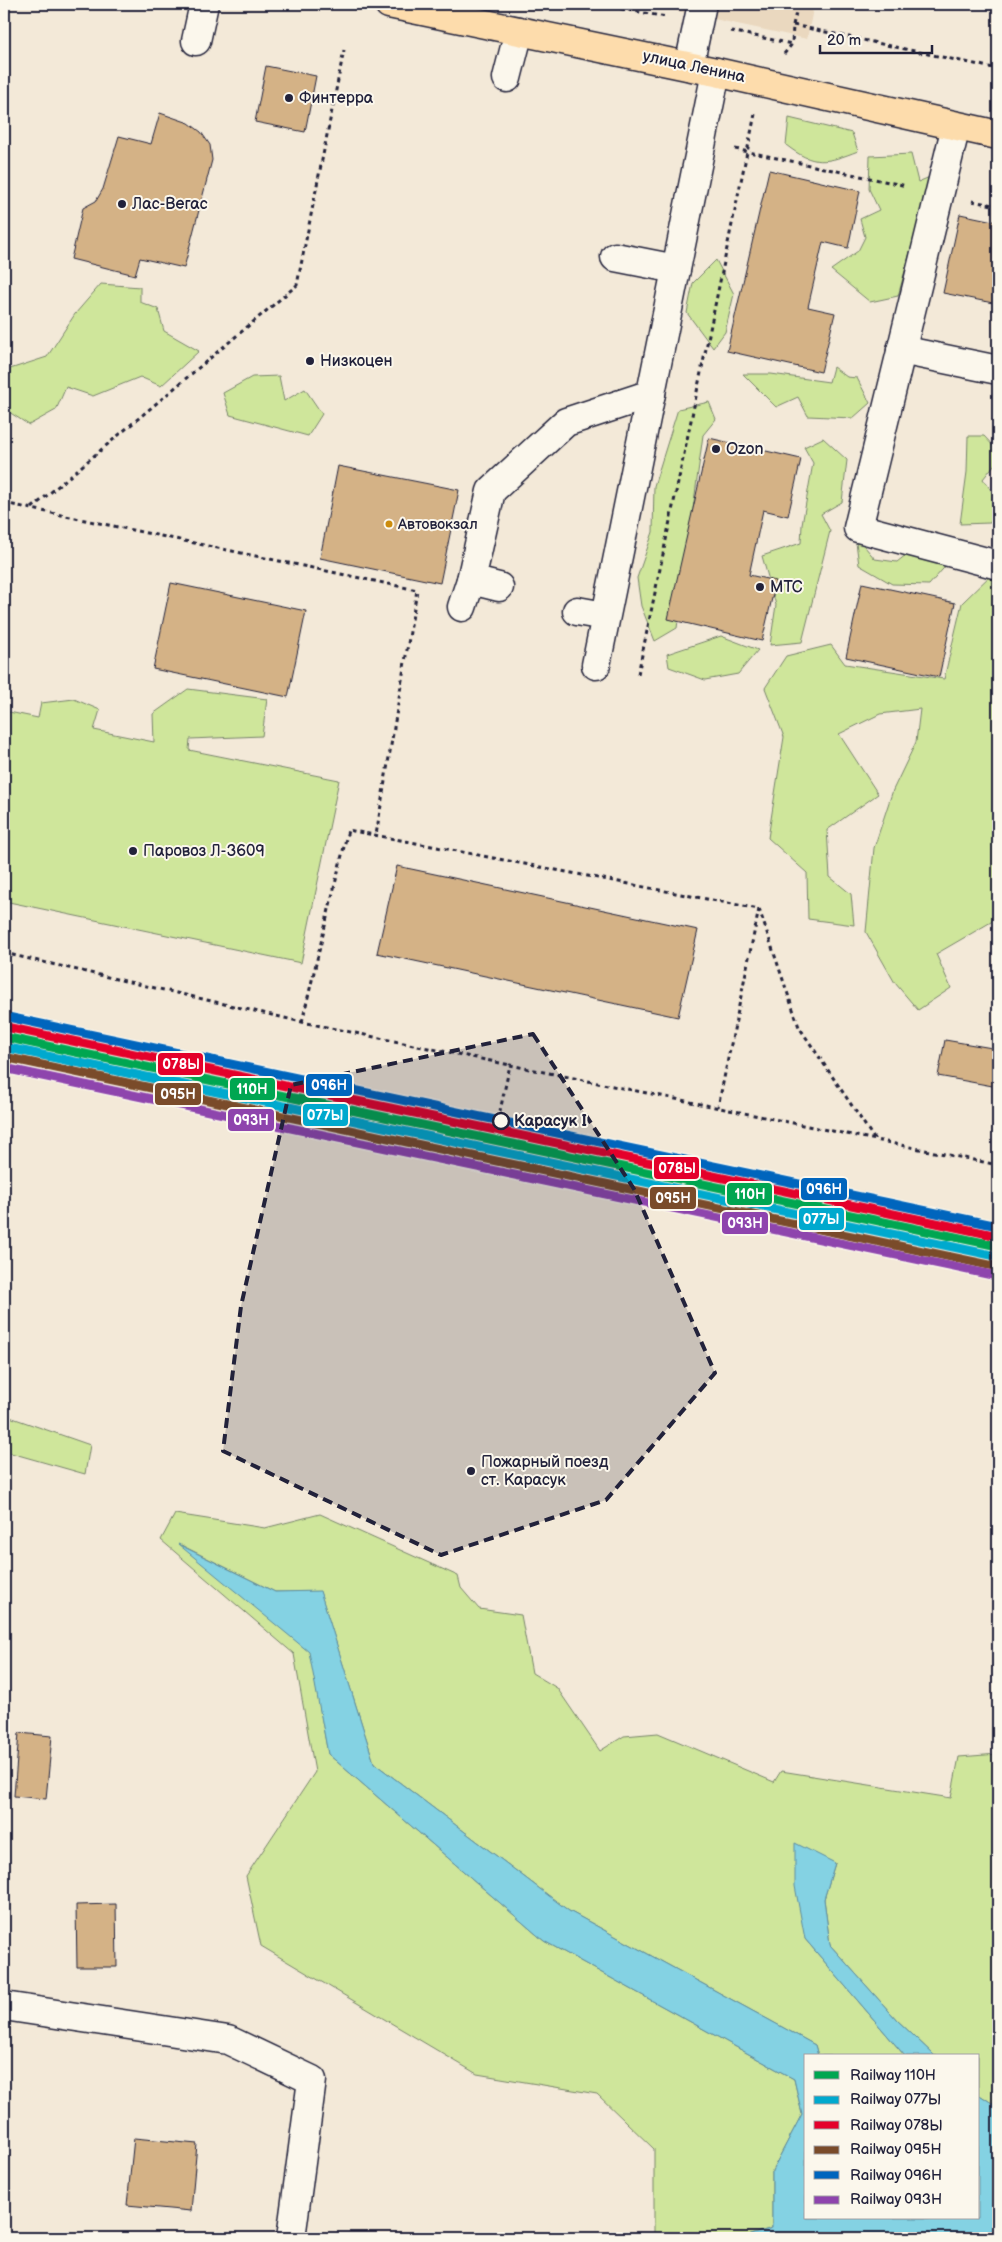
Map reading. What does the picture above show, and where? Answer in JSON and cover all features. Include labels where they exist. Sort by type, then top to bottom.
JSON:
[{"type":"main road","name":"улица Ленина","points":[[404,5],[998,135]]},
{"type":"street","points":[[196,41],[204,4]]},
{"type":"street","points":[[689,66],[702,4]]},
{"type":"street","points":[[508,78],[519,31]]},
{"type":"street","points":[[596,665],[716,72]]},
{"type":"street","points":[[956,126],[858,528],[998,564]]},
{"type":"street","points":[[616,257],[676,269]]},
{"type":"street","points":[[901,350],[998,370]]},
{"type":"street","points":[[462,607],[491,492],[566,422],[651,394]]},
{"type":"street","points":[[470,580],[499,586]]},
{"type":"street","points":[[577,611],[606,616]]},
{"type":"street","points":[[4,2006],[228,2040],[312,2080],[291,2238]]},
{"type":"path","points":[[638,674],[762,82],[792,44],[798,4]]},
{"type":"path","points":[[794,25],[998,69]]},
{"type":"path","points":[[31,509],[297,284],[344,50]]},
{"type":"path","points":[[702,142],[998,206]]},
{"type":"path","points":[[4,503],[417,590],[376,835]]},
{"type":"path","points":[[302,1022],[348,830],[759,909]]},
{"type":"path","points":[[718,1108],[759,909]]},
{"type":"path","points":[[759,909],[798,1027],[876,1140]]},
{"type":"path","points":[[4,953],[302,1022],[998,1165]]},
{"type":"path","points":[[498,1120],[510,1065]]},
{"type":"highlighted area","points":[[533,1034],[634,1189],[715,1373],[606,1500],[441,1555],[223,1451],[241,1306],[291,1085]]},
{"type":"shaded area","points":[[644,4],[814,4],[807,39]]},
{"type":"green space","points":[[789,118],[852,133],[858,151],[838,158],[821,161],[805,157],[786,145]]},
{"type":"green space","points":[[911,154],[918,182],[937,174],[953,186],[947,227],[930,244],[916,231],[898,296],[870,302],[831,270],[858,251],[865,237],[860,219],[879,210],[869,189],[870,156]]},
{"type":"green space","points":[[716,260],[734,294],[725,332],[713,348],[687,313],[693,283]]},
{"type":"green space","points":[[101,284],[140,287],[140,302],[158,309],[164,331],[199,351],[161,386],[140,377],[93,396],[66,387],[56,410],[29,425],[6,410],[10,369],[47,357],[75,314]]},
{"type":"green space","points":[[833,367],[847,377],[857,378],[870,403],[853,418],[808,416],[798,397],[776,407],[743,374],[771,374],[829,382]]},
{"type":"green space","points":[[279,376],[284,401],[305,389],[322,414],[308,436],[230,415],[223,393],[252,377]]},
{"type":"green space","points":[[709,402],[716,419],[703,435],[677,628],[655,641],[641,606],[637,578],[653,532],[654,486],[678,409]]},
{"type":"green space","points":[[968,436],[984,436],[998,451],[998,460],[983,479],[996,500],[996,510],[990,523],[960,524],[967,472]]},
{"type":"green space","points":[[823,438],[847,460],[842,502],[821,514],[830,531],[802,642],[770,645],[776,605],[762,556],[801,543],[802,525],[813,463],[804,447]]},
{"type":"green space","points":[[855,535],[875,559],[897,562],[922,542],[949,562],[929,585],[892,584],[859,565]]},
{"type":"green space","points":[[998,568],[998,918],[936,954],[951,988],[918,1010],[895,983],[866,932],[874,848],[893,790],[916,742],[920,709],[880,714],[839,734],[878,794],[827,830],[830,877],[851,894],[854,925],[808,919],[807,873],[768,838],[784,737],[765,688],[786,656],[831,645],[845,664],[944,679],[962,603]]},
{"type":"green space","points":[[721,636],[758,650],[738,674],[705,680],[669,667],[667,654]]},
{"type":"green space","points":[[188,689],[267,699],[262,736],[190,739],[189,750],[339,780],[301,963],[4,901],[4,711],[38,718],[41,703],[74,699],[100,710],[94,730],[154,742],[153,714]]},
{"type":"green space","points":[[4,1415],[90,1445],[85,1474],[4,1451]]},
{"type":"green space","points":[[175,1514],[265,1528],[320,1514],[458,1576],[461,1588],[479,1609],[521,1615],[532,1673],[557,1688],[600,1751],[624,1736],[658,1733],[774,1782],[781,1771],[951,1798],[959,1757],[998,1754],[998,2107],[980,2095],[980,2054],[933,2054],[897,2020],[830,1945],[824,1899],[835,1863],[805,1939],[903,2054],[817,2054],[815,2045],[569,1911],[374,1763],[320,1592],[275,1592],[181,1545],[310,1652],[328,1754],[544,1941],[794,2079],[802,2114],[772,2171],[772,2228],[741,2238],[654,2238],[654,2149],[597,2094],[477,2074],[261,1946],[246,1876],[315,1772],[294,1654],[161,1540]]},
{"type":"water","points":[[178,1544],[275,1592],[320,1591],[374,1763],[569,1911],[815,2045],[817,2054],[804,2054],[804,2220],[980,2220],[980,2095],[998,2107],[998,2238],[741,2238],[772,2228],[772,2171],[802,2114],[794,2079],[544,1941],[328,1754],[309,1652]]},
{"type":"water","points":[[795,1843],[835,1863],[824,1899],[830,1945],[897,2020],[933,2054],[903,2054],[805,1939],[795,1886]]},
{"type":"building","points":[[266,66],[316,76],[305,132],[255,122]]},
{"type":"building","points":[[160,113],[189,123],[201,132],[210,145],[212,160],[184,268],[140,258],[135,275],[71,259],[83,208],[96,201],[103,189],[119,136],[151,144]]},
{"type":"building","points":[[769,170],[860,191],[848,248],[823,242],[808,307],[835,313],[821,372],[727,351]]},
{"type":"building","points":[[960,214],[998,222],[998,304],[943,293]]},
{"type":"building","points":[[709,438],[801,459],[788,516],[763,510],[749,575],[776,581],[762,641],[668,619]]},
{"type":"building","name":"Автовокзал","points":[[338,466],[459,490],[440,583],[320,558]]},
{"type":"building","points":[[171,583],[306,611],[288,697],[153,669]]},
{"type":"building","points":[[862,583],[955,603],[939,677],[846,657]]},
{"type":"building","points":[[397,866],[698,930],[678,1017],[377,953]]},
{"type":"building","points":[[945,1040],[998,1049],[998,1087],[938,1076]]},
{"type":"building","points":[[19,1733],[52,1736],[46,1799],[14,1796]]},
{"type":"building","points":[[116,1904],[117,1967],[77,1967],[76,1905]]},
{"type":"building","points":[[134,2138],[197,2144],[191,2211],[127,2205]]},
{"type":"railway","points":[[4,1064],[518,1174],[998,1271]]},
{"type":"rail line","name":"096Н","points":[[8,1017],[998,1226]]},
{"type":"rail line","name":"078Ы","points":[[6,1027],[998,1236]]},
{"type":"rail line","name":"110Н","points":[[4,1037],[998,1246]]},
{"type":"rail line","name":"077Ы","points":[[4,1047],[996,1256]]},
{"type":"rail line","name":"095Н","points":[[4,1057],[994,1266]]},
{"type":"rail line","name":"093Н","points":[[4,1068],[992,1275]]},
{"type":"place","name":"Финтерра","points":[[289,98]]},
{"type":"place","name":"Лас-Вегас","points":[[122,204]]},
{"type":"place","name":"Низкоцен","points":[[310,361]]},
{"type":"place","name":"Ozon","points":[[716,449]]},
{"type":"place","name":"Автовокзал","points":[[389,524]]},
{"type":"place","name":"МТС","points":[[760,587]]},
{"type":"place","name":"Паровоз Л-3609","points":[[133,851]]},
{"type":"place","name":"Карасук I","points":[[501,1121]]},
{"type":"place","name":"Пожарный поезд ст. Карасук","points":[[471,1471]]}]
